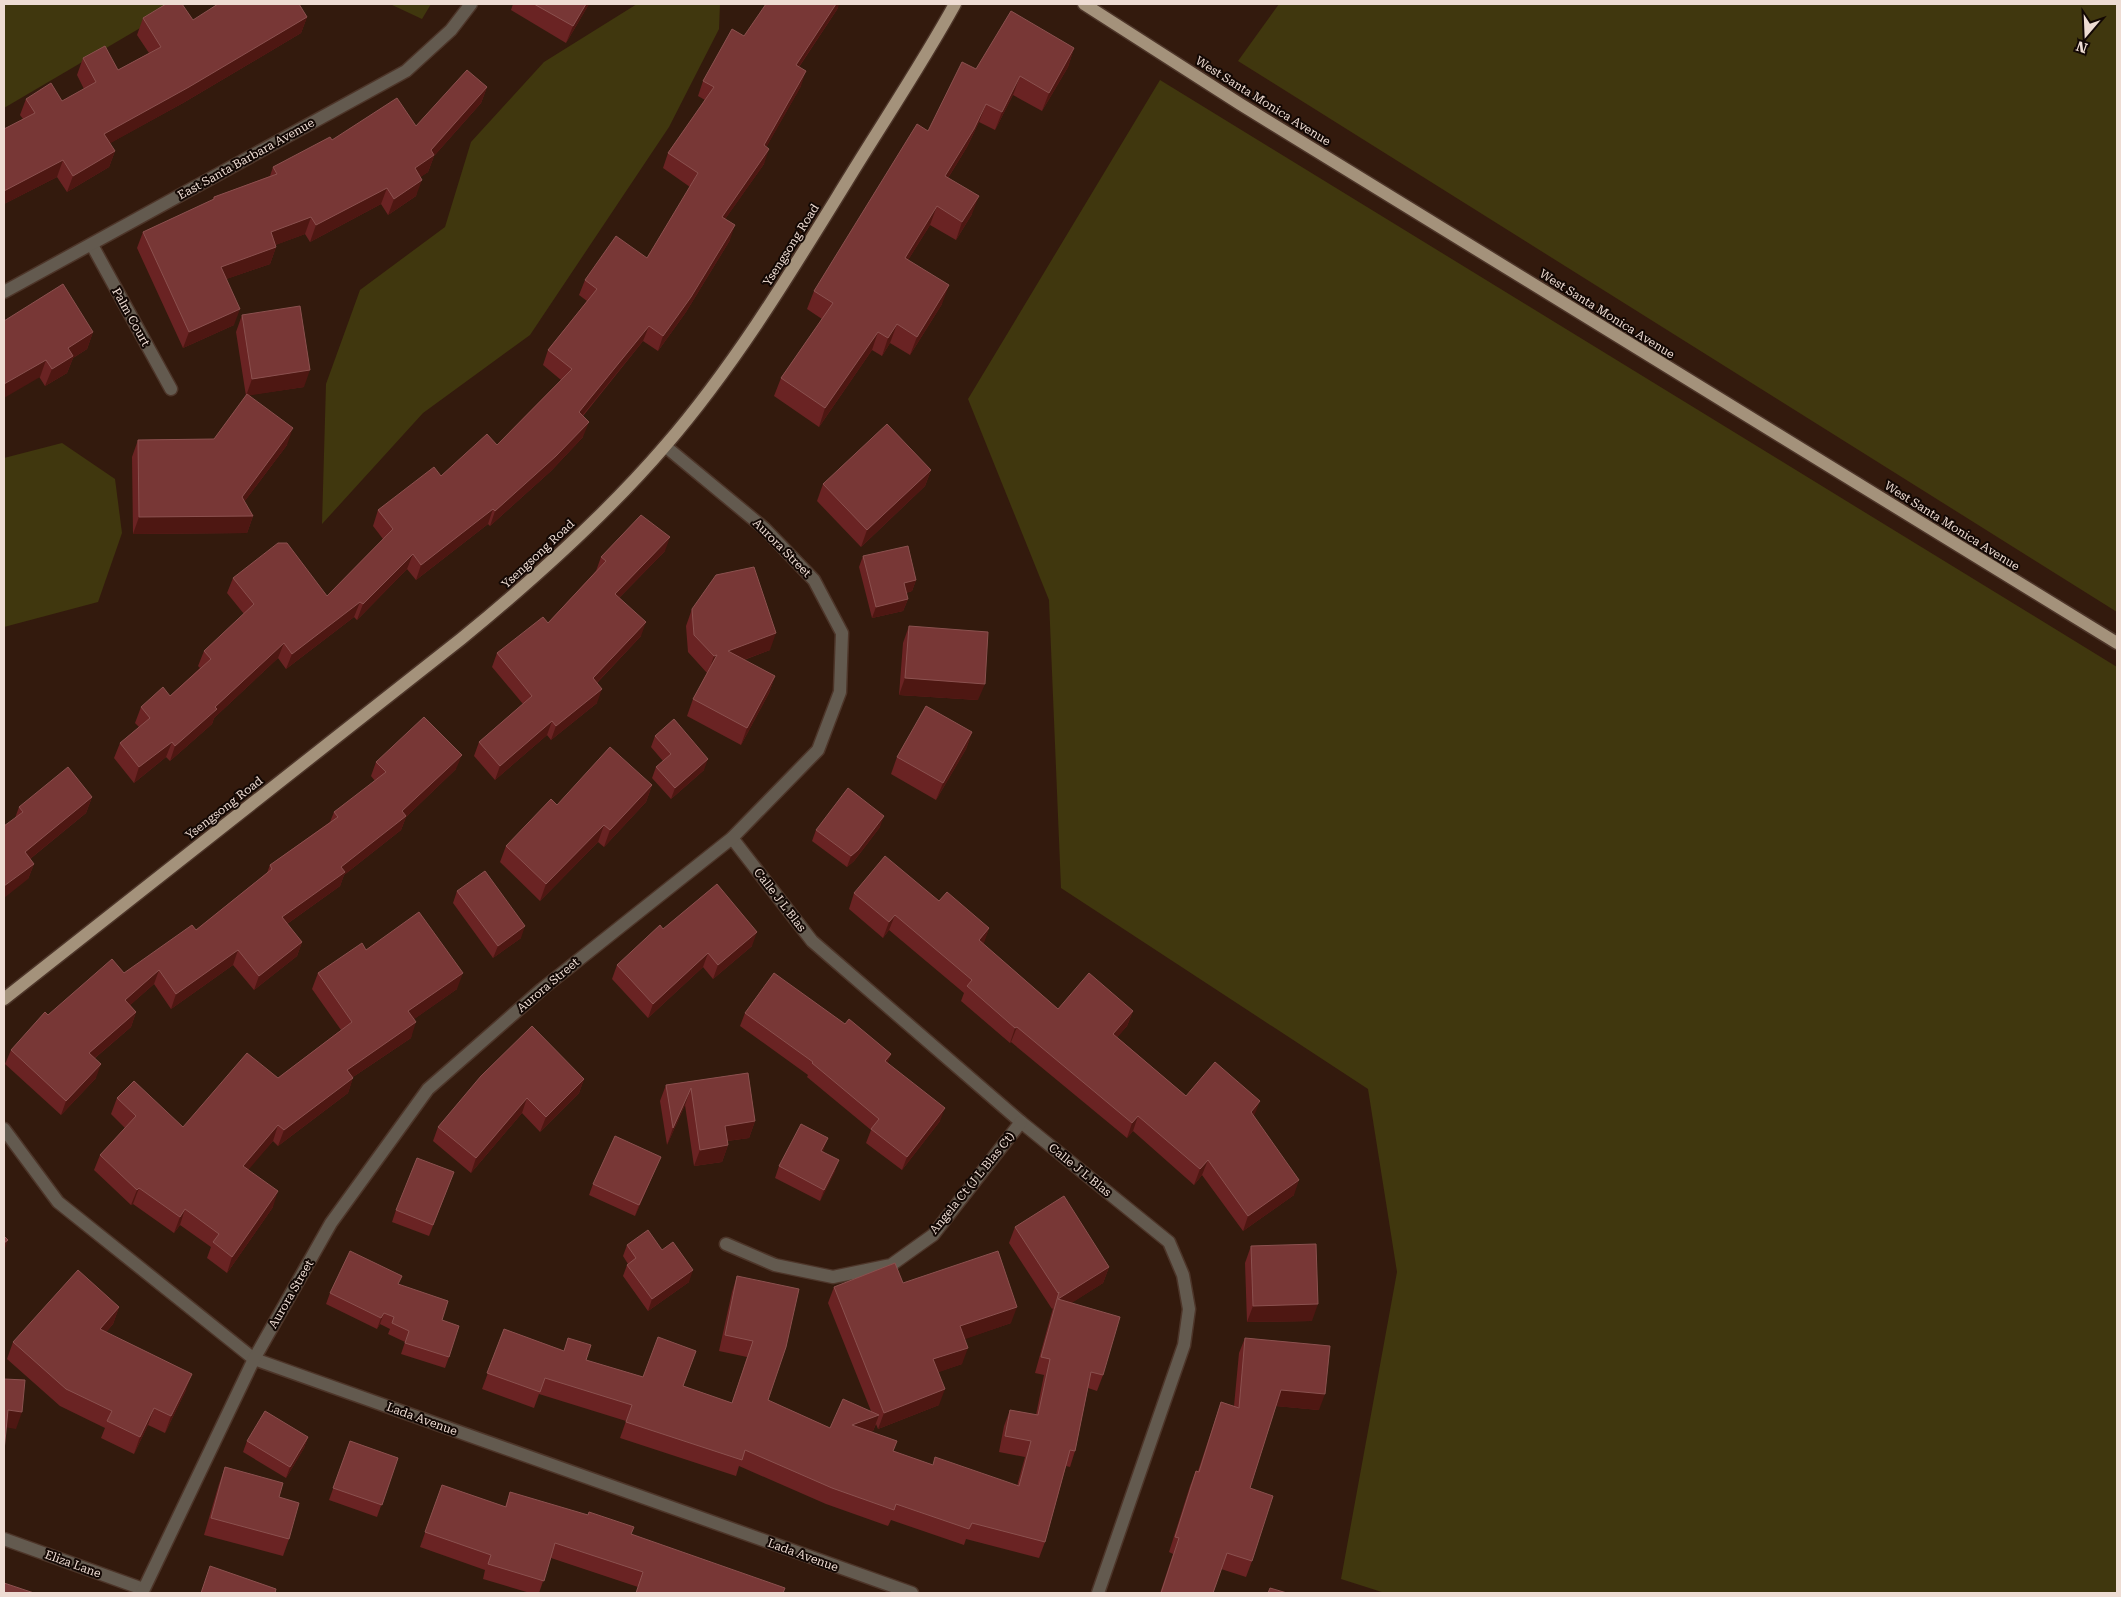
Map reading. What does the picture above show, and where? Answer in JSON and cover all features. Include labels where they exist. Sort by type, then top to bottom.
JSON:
[{"type":"main road","name":"Ysengsong Road","points":[[4,999],[510,599],[574,541],[665,446],[748,337],[786,280],[955,4]]},
{"type":"main road","name":"West Santa Monica Avenue","points":[[1084,4],[1240,104],[2117,644]]},
{"type":"street","name":"East Santa Barbara Avenue","points":[[4,292],[92,246],[406,70],[452,30],[471,4]]},
{"type":"street","name":"Palm Court","points":[[92,246],[171,389]]},
{"type":"street","name":"Aurora Street","points":[[142,1591],[254,1360],[331,1224],[428,1089],[542,989],[732,838],[818,750],[840,692],[842,633],[814,580],[808,573],[764,528],[665,446]]},
{"type":"street","name":"Calle J L Blas","points":[[732,838],[812,941],[1021,1122],[1168,1242],[1183,1275],[1189,1309],[1184,1344],[1098,1593]]},
{"type":"street","name":"Angela Ct (J L Blas Ct)","points":[[726,1244],[775,1265],[833,1278],[891,1265],[933,1235],[1021,1122]]},
{"type":"street","name":"Lada Avenue","points":[[4,1129],[58,1202],[254,1360],[912,1593]]},
{"type":"street","name":"Eliza Lane","points":[[4,1539],[142,1591]]},
{"type":"shaded area","points":[[4,4],[181,4],[4,108]]},
{"type":"shaded area","points":[[390,4],[431,4],[422,19]]},
{"type":"shaded area","points":[[637,4],[720,4],[719,29],[669,127],[530,335],[423,413],[322,524],[326,384],[360,290],[445,227],[471,142],[544,62]]},
{"type":"shaded area","points":[[1279,4],[2117,4],[2117,612],[1238,61]]},
{"type":"shaded area","points":[[1160,80],[2117,667],[2117,1593],[1385,1593],[1341,1579],[1397,1272],[1368,1089],[1061,888],[1049,600],[968,399]]},
{"type":"shaded area","points":[[62,443],[115,479],[122,533],[98,602],[4,627],[4,458]]},
{"type":"building","points":[[166,4],[182,4],[193,20],[218,4],[299,4],[307,17],[189,87],[104,134],[115,151],[73,176],[63,160],[4,191],[4,129],[35,113],[26,99],[51,83],[62,101],[96,82],[83,58],[105,46],[118,70],[161,47],[143,18]]},
{"type":"building","points":[[534,4],[586,4],[573,26]]},
{"type":"building","points":[[766,4],[836,4],[796,65],[806,71],[764,145],[769,149],[722,217],[735,225],[691,297],[663,336],[649,326],[579,412],[589,422],[556,456],[495,511],[493,509],[421,565],[413,554],[363,604],[360,602],[292,654],[284,643],[215,707],[217,709],[175,746],[172,742],[139,767],[120,743],[150,718],[141,707],[163,687],[170,696],[211,659],[204,651],[254,604],[233,578],[278,543],[287,543],[327,596],[393,529],[378,510],[434,467],[441,476],[487,434],[497,445],[572,369],[548,350],[597,289],[585,280],[616,236],[647,258],[698,173],[668,153],[714,87],[703,81],[732,29],[744,36]]},
{"type":"building","points":[[1011,11],[1074,48],[1049,93],[1020,76],[1002,112],[986,104],[974,129],[945,176],[979,196],[962,222],[937,206],[905,258],[949,285],[917,337],[897,324],[888,338],[878,332],[825,408],[781,378],[833,303],[814,291],[917,124],[928,131],[962,62],[976,69]]},
{"type":"building","points":[[467,70],[487,87],[431,150],[434,155],[415,168],[422,180],[394,199],[387,188],[316,225],[311,217],[271,232],[276,247],[221,267],[240,309],[189,332],[143,232],[214,199],[214,197],[277,174],[273,167],[330,137],[332,140],[397,98],[416,126]]},
{"type":"building","points":[[63,284],[93,332],[68,348],[73,356],[52,369],[46,360],[4,384],[4,321]]},
{"type":"building","points":[[300,306],[310,370],[252,379],[242,315]]},
{"type":"building","points":[[247,394],[293,428],[242,497],[253,516],[139,517],[138,440],[214,439]]},
{"type":"building","points":[[887,424],[931,470],[867,530],[823,484]]},
{"type":"building","points":[[641,515],[670,537],[615,594],[646,622],[593,678],[602,689],[556,726],[552,721],[500,766],[479,742],[532,696],[497,653],[543,617],[548,623],[606,561],[601,557]]},
{"type":"building","points":[[908,546],[916,580],[904,583],[908,599],[876,607],[863,556]]},
{"type":"building","points":[[754,567],[776,633],[728,651],[775,676],[747,728],[693,699],[717,655],[714,656],[694,635],[692,609],[716,575]]},
{"type":"building","points":[[909,626],[988,632],[985,684],[905,678]]},
{"type":"building","points":[[926,706],[972,732],[943,783],[897,757]]},
{"type":"building","points":[[424,717],[462,755],[402,811],[406,816],[341,867],[345,872],[282,917],[302,942],[259,976],[238,950],[176,994],[159,970],[125,1000],[136,1012],[89,1053],[101,1064],[66,1101],[11,1050],[45,1012],[48,1015],[112,959],[124,973],[192,925],[196,930],[272,869],[270,865],[338,817],[334,812],[386,772],[376,762]]},
{"type":"building","points":[[674,719],[708,759],[675,788],[656,767],[671,754],[655,736]]},
{"type":"building","points":[[610,747],[652,785],[610,830],[604,825],[546,884],[506,846],[551,799],[557,805]]},
{"type":"building","points":[[68,767],[92,797],[25,852],[34,864],[4,886],[4,826],[23,812],[19,807]]},
{"type":"building","points":[[848,788],[884,816],[858,850],[851,856],[816,830]]},
{"type":"building","points":[[885,856],[939,901],[947,892],[989,928],[979,940],[1058,1009],[1089,973],[1133,1011],[1113,1034],[1186,1096],[1215,1062],[1260,1101],[1251,1112],[1299,1180],[1248,1216],[1208,1160],[1200,1169],[1138,1116],[1132,1123],[1017,1027],[1015,1028],[967,986],[972,980],[895,915],[889,922],[854,893]]},
{"type":"building","points":[[485,871],[525,926],[498,946],[457,891]]},
{"type":"building","points":[[717,884],[757,932],[718,965],[708,953],[653,1004],[617,965],[660,925],[663,929]]},
{"type":"building","points":[[419,912],[463,973],[408,1011],[416,1022],[347,1070],[353,1078],[284,1130],[278,1125],[243,1166],[278,1191],[232,1257],[213,1242],[219,1234],[185,1209],[180,1217],[139,1188],[137,1190],[100,1155],[136,1116],[117,1098],[134,1081],[183,1127],[247,1053],[278,1078],[352,1022],[318,973],[362,943],[366,950]]},
{"type":"building","points":[[774,973],[845,1024],[849,1019],[891,1054],[885,1061],[945,1108],[907,1157],[871,1129],[879,1119],[813,1062],[745,1013]]},
{"type":"building","points":[[532,1026],[584,1079],[546,1117],[527,1098],[476,1158],[438,1127],[481,1076]]},
{"type":"building","points":[[748,1073],[755,1121],[725,1126],[728,1145],[700,1150],[691,1088],[673,1128],[666,1085]]},
{"type":"building","points":[[801,1124],[828,1138],[821,1151],[839,1160],[824,1190],[779,1166]]},
{"type":"building","points":[[615,1136],[661,1157],[639,1205],[593,1184]]},
{"type":"building","points":[[417,1158],[454,1172],[433,1225],[396,1210]]},
{"type":"building","points":[[1064,1196],[1109,1267],[1058,1299],[1120,1317],[1103,1375],[1091,1372],[1075,1451],[1070,1450],[1045,1542],[972,1523],[969,1529],[896,1504],[894,1510],[832,1488],[745,1450],[742,1460],[626,1422],[632,1405],[545,1378],[540,1392],[487,1373],[504,1329],[564,1351],[568,1338],[591,1345],[586,1360],[643,1377],[658,1337],[696,1351],[683,1386],[732,1403],[753,1341],[725,1335],[737,1276],[799,1289],[786,1347],[768,1400],[830,1428],[843,1399],[879,1415],[852,1425],[897,1441],[893,1451],[933,1465],[935,1457],[1019,1486],[1031,1441],[1005,1436],[1010,1410],[1038,1415],[1050,1359],[1041,1357],[1059,1292],[1015,1227]]},
{"type":"building","points":[[648,1230],[662,1250],[673,1242],[693,1270],[652,1299],[627,1265],[636,1258],[627,1245]]},
{"type":"building","points":[[1316,1244],[1318,1304],[1253,1306],[1251,1246]]},
{"type":"building","points":[[350,1251],[402,1276],[398,1284],[448,1301],[442,1320],[459,1326],[449,1357],[405,1343],[409,1331],[392,1323],[394,1317],[384,1313],[381,1318],[330,1293]]},
{"type":"building","points":[[998,1251],[1017,1307],[960,1326],[968,1348],[933,1359],[945,1389],[884,1413],[834,1287],[895,1263],[903,1283]]},
{"type":"building","points":[[78,1270],[119,1307],[100,1329],[192,1374],[171,1416],[154,1408],[140,1437],[107,1421],[112,1411],[66,1389],[13,1342]]},
{"type":"building","points":[[1245,1338],[1330,1346],[1325,1394],[1281,1390],[1250,1488],[1273,1496],[1252,1561],[1227,1553],[1213,1593],[1161,1593],[1179,1538],[1175,1537],[1196,1471],[1199,1472],[1221,1402],[1239,1408]]},
{"type":"building","points":[[4,1379],[25,1380],[22,1412],[8,1410],[4,1451]]},
{"type":"building","points":[[265,1411],[308,1437],[290,1467],[247,1441]]},
{"type":"building","points":[[350,1441],[398,1458],[382,1505],[333,1488]]},
{"type":"building","points":[[225,1467],[283,1483],[279,1497],[299,1503],[289,1539],[211,1518]]},
{"type":"building","points":[[442,1485],[506,1507],[510,1492],[588,1515],[589,1512],[634,1527],[631,1534],[785,1588],[783,1593],[636,1593],[643,1572],[555,1543],[544,1581],[488,1564],[491,1555],[425,1532]]},
{"type":"building","points":[[210,1566],[276,1589],[275,1593],[201,1593]]},
{"type":"building","points":[[4,1583],[34,1593],[4,1593]]},
{"type":"building","points":[[1270,1588],[1287,1593],[1268,1593]]}]
